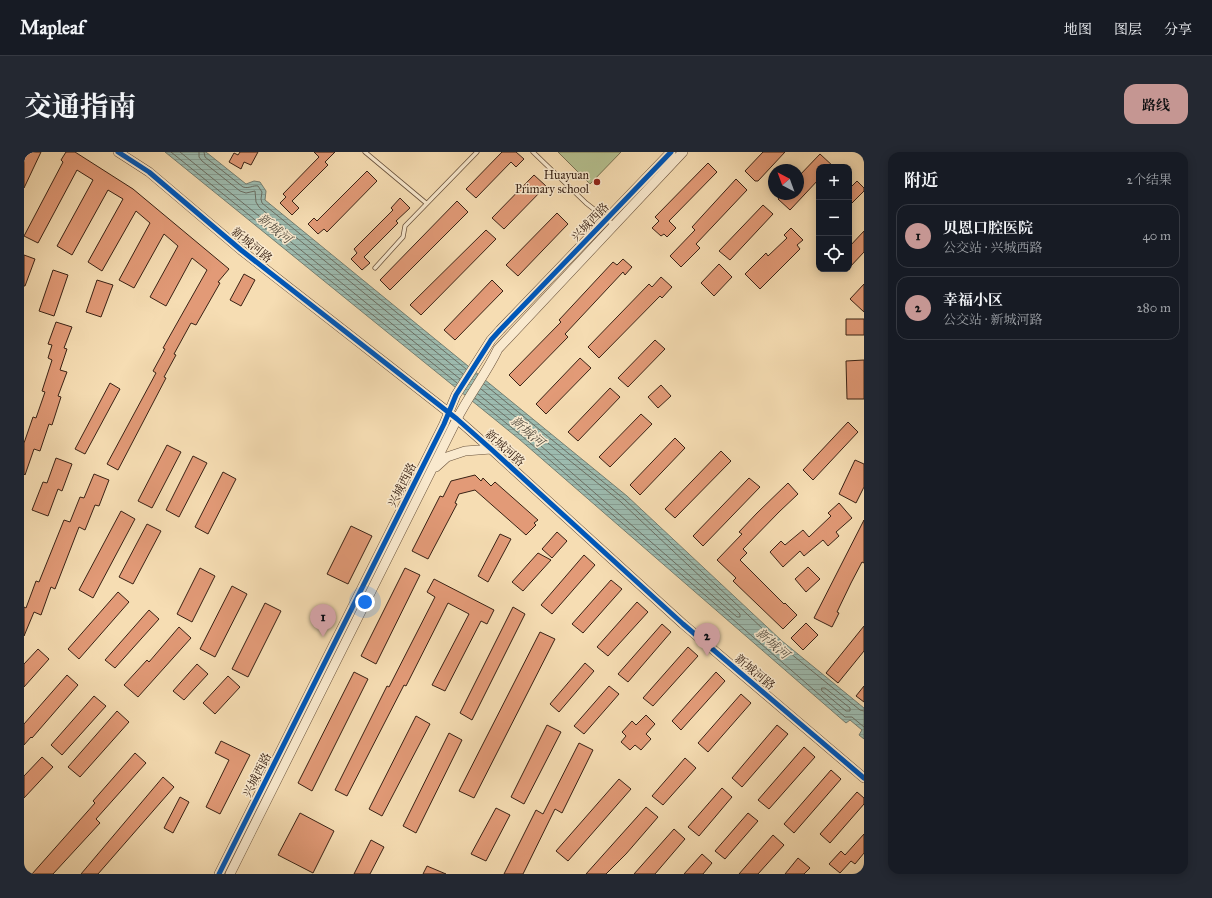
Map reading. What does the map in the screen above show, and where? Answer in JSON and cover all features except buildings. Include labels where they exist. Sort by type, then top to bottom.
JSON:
[{"type":"street","name":"新城河路","points":[[118,152],[149,172],[241,250],[457,419],[492,449],[682,624],[864,778]]},
{"type":"street","name":"兴城西路","points":[[230,874],[466,401],[485,373],[498,349],[671,152]]},
{"type":"street","name":"兴城西路","points":[[219,874],[449,413],[456,395],[491,340],[682,152]]},
{"type":"street","points":[[432,470],[447,457],[465,451],[492,449]]},
{"type":"lane","points":[[365,152],[426,203]]},
{"type":"lane","points":[[375,268],[403,237],[405,226],[477,152]]},
{"type":"lane","points":[[533,152],[586,203],[610,222]]},
{"type":"green space","points":[[558,152],[621,152],[590,184]]},
{"type":"water","name":"新城河","points":[[165,152],[206,152],[246,184],[254,181],[260,182],[266,191],[265,200],[627,496],[782,641],[864,708],[864,739],[859,735],[862,730],[850,720],[846,723],[519,439]]},
{"type":"cycle path","points":[[118,152],[149,172],[241,250],[457,419],[683,624],[864,778]]},
{"type":"cycle path","points":[[219,874],[444,424],[456,395],[491,340],[671,152]]},
{"type":"place","name":"Huayuan Primary school","points":[[597,182]]},
{"type":"place","name":"贝恩口腔医院","points":[[323,637]]},
{"type":"place","name":"幸福小区","points":[[707,656]]}]
